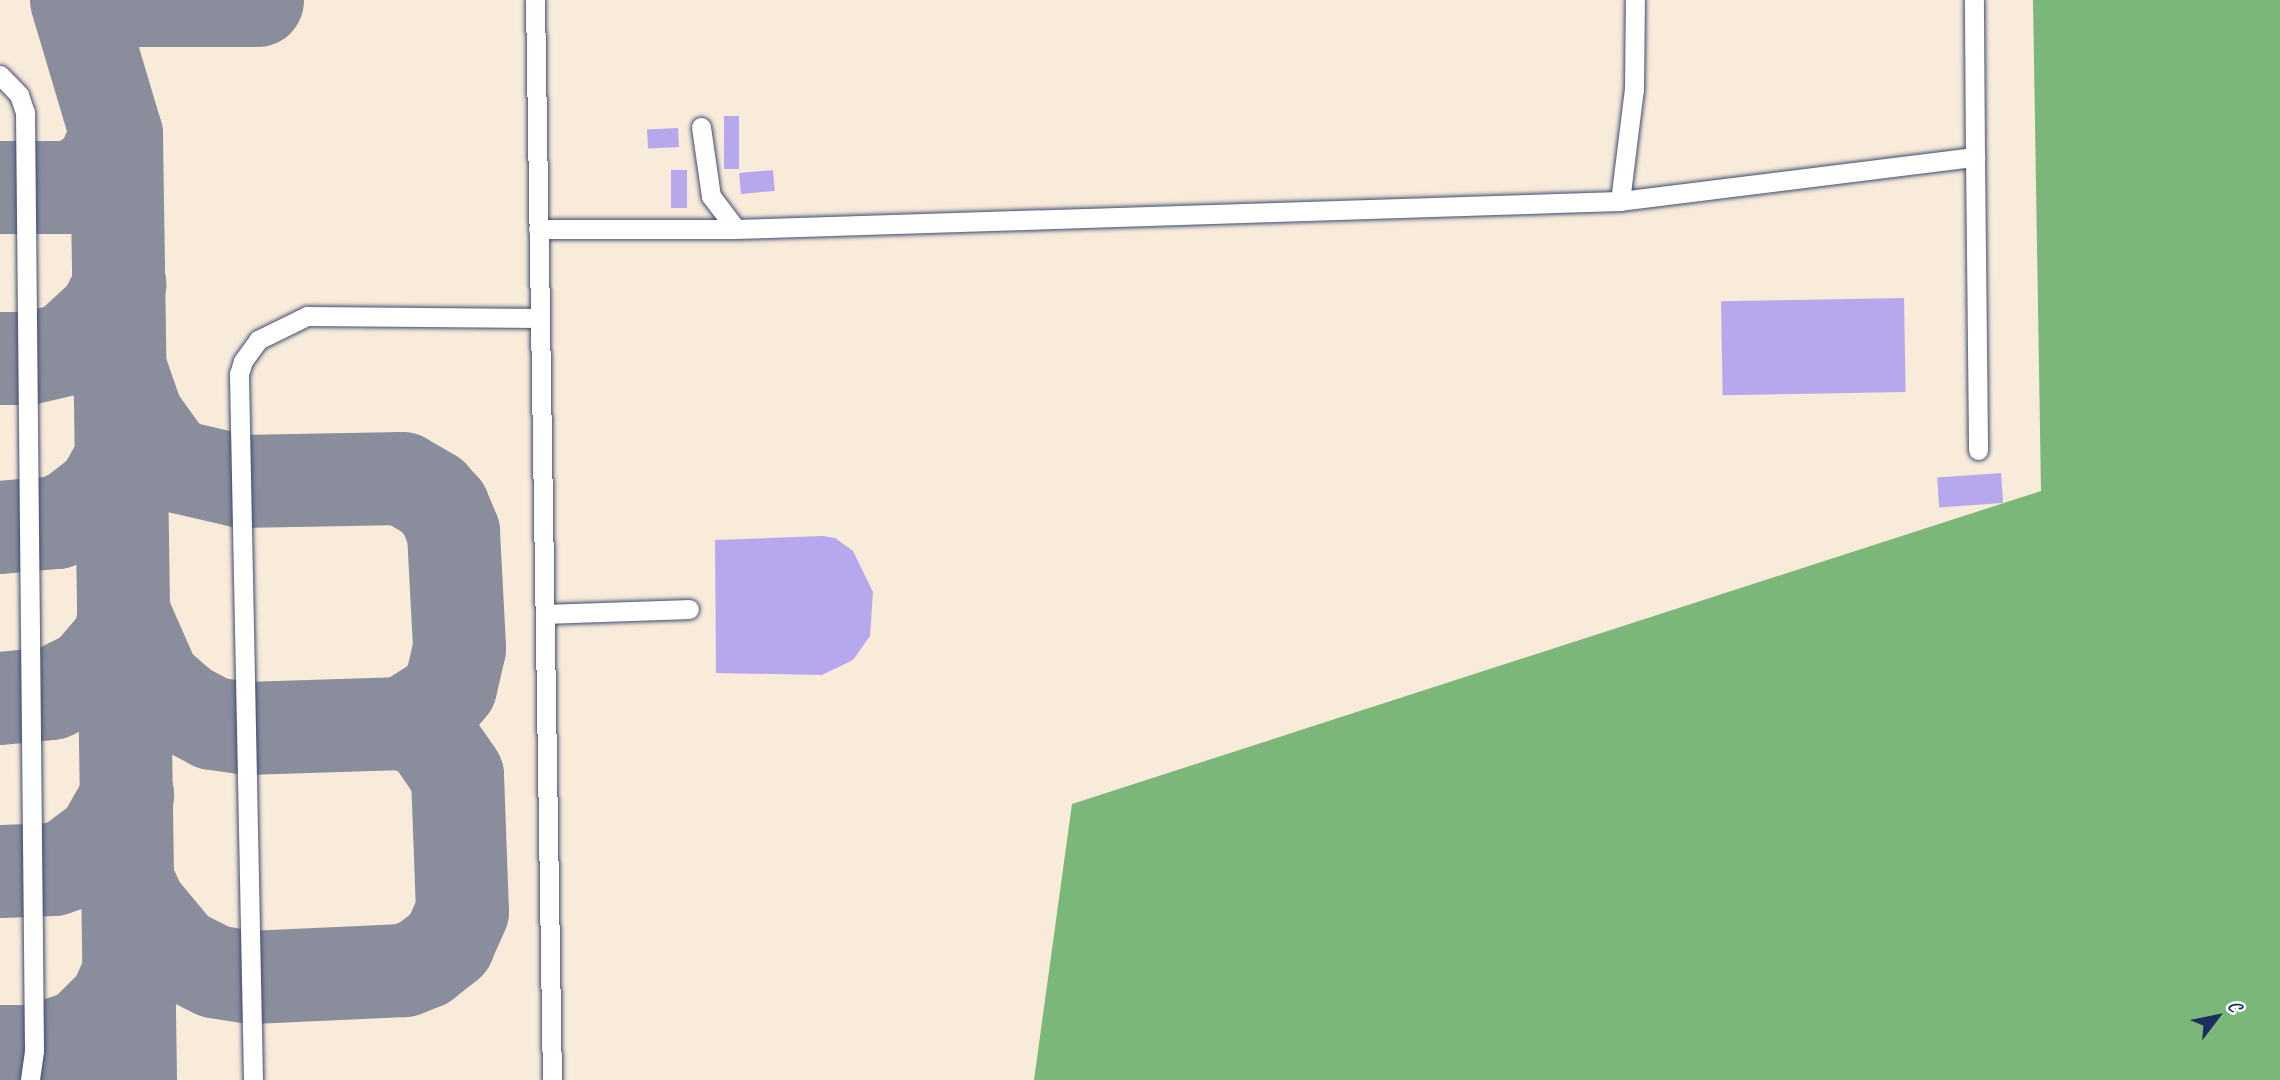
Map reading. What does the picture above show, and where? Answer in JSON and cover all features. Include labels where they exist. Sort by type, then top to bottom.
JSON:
[{"type":"lane","points":[[535,0],[552,1080]]},
{"type":"lane","points":[[1620,201],[1634,89],[1635,0]]},
{"type":"lane","points":[[1974,0],[1978,450]]},
{"type":"lane","points":[[0,75],[19,95],[25,112],[34,1051],[30,1080]]},
{"type":"lane","points":[[701,127],[711,196],[736,229]]},
{"type":"lane","points":[[538,229],[736,229],[1620,201],[1975,157]]},
{"type":"lane","points":[[253,1080],[239,387],[243,361],[258,340],[307,316],[540,318]]},
{"type":"lane","points":[[545,614],[689,609]]},
{"type":"green space","points":[[2033,0],[2280,0],[2280,1080],[1034,1080],[1072,804],[2041,491]]},
{"type":"building","points":[[724,116],[739,116],[739,169],[724,169]]},
{"type":"building","points":[[678,128],[679,147],[648,149],[647,130]]},
{"type":"building","points":[[671,170],[687,170],[687,208],[671,208]]},
{"type":"building","points":[[773,170],[775,191],[741,194],[739,173]]},
{"type":"building","points":[[1904,298],[1906,392],[1723,395],[1721,301]]},
{"type":"building","points":[[2001,473],[2003,503],[1939,507],[1937,477]]},
{"type":"building","points":[[823,536],[835,538],[853,551],[873,592],[870,636],[853,660],[822,675],[716,673],[715,540]]},
{"type":"taxiway","points":[[76,0],[116,134],[130,1080]]},
{"type":"taxiway","points":[[120,0],[257,0]]},
{"type":"taxiway","points":[[0,187],[72,187],[100,170],[116,134]]},
{"type":"taxiway","points":[[0,358],[27,358],[66,349],[104,314],[119,284]]},
{"type":"taxiway","points":[[121,371],[137,417],[165,456],[181,467],[241,481],[402,478],[431,495],[443,508],[453,532],[459,648],[450,686],[438,701],[403,723]]},
{"type":"taxiway","points":[[0,527],[56,522],[73,514],[102,491],[122,456]]},
{"type":"taxiway","points":[[124,614],[154,682],[184,708],[212,723],[246,728],[403,723],[428,733],[457,775],[462,911],[448,943],[424,962],[404,970],[251,977],[214,971],[178,953],[139,906],[129,884]]},
{"type":"taxiway","points":[[0,698],[51,693],[88,675],[119,639],[124,614]]},
{"type":"taxiway","points":[[0,871],[53,869],[70,863],[102,839],[127,795]]},
{"type":"taxiway","points":[[0,1051],[34,1051],[82,1035],[115,1002],[129,971]]}]
